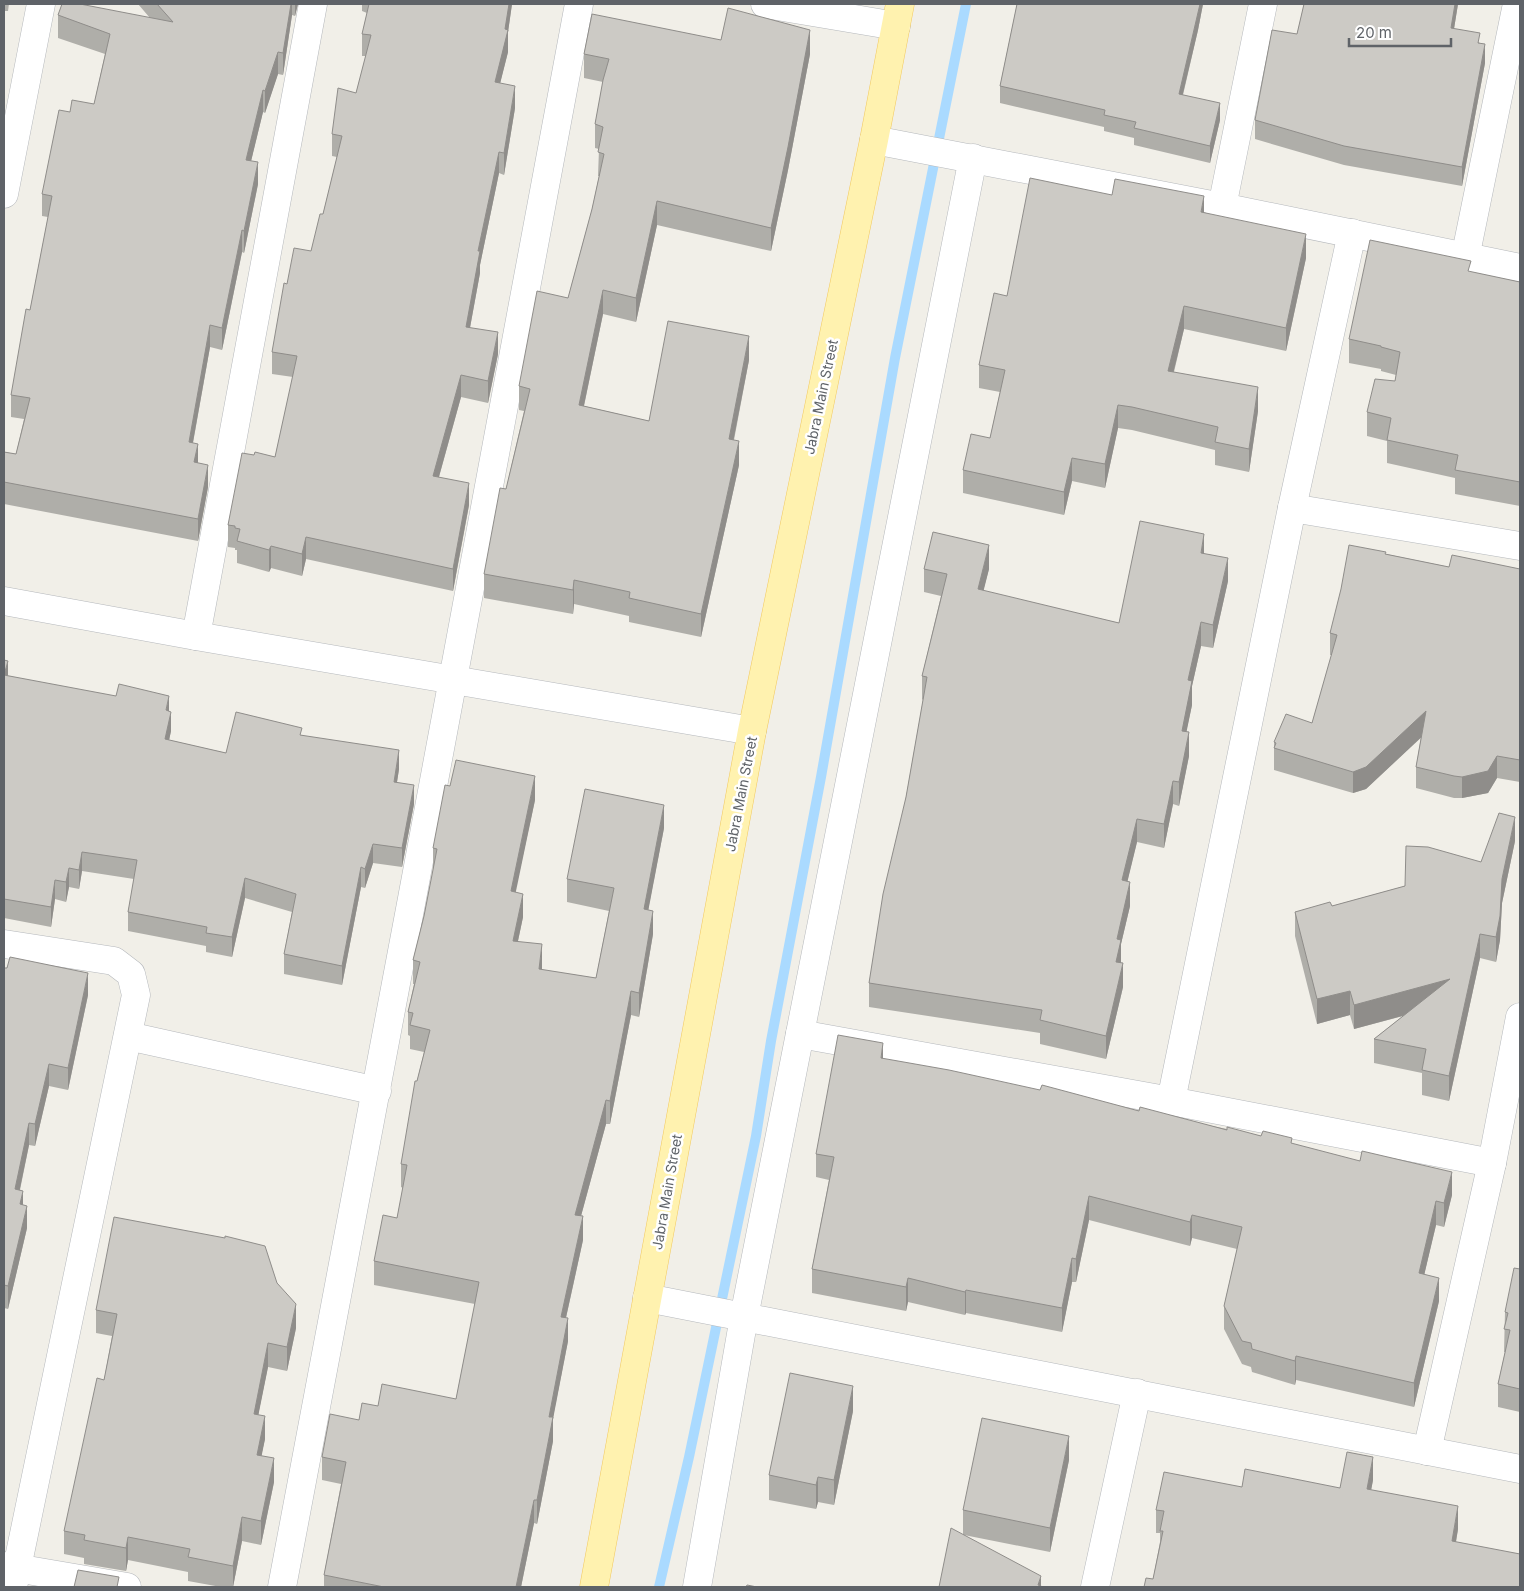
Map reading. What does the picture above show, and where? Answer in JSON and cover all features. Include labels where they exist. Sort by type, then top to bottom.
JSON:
[{"type":"main road","name":"Jabra Main Street","points":[[594,1587],[752,731],[898,15]]},
{"type":"street","points":[[4,194],[41,4]]},
{"type":"street","points":[[196,636],[313,4]]},
{"type":"street","points":[[282,1587],[377,1092],[579,4]]},
{"type":"street","points":[[765,4],[898,15]]},
{"type":"street","points":[[1222,207],[1263,4]]},
{"type":"street","points":[[1465,258],[1517,4]]},
{"type":"street","points":[[874,140],[1222,207],[1520,268]]},
{"type":"street","points":[[697,1587],[744,1317],[973,158]]},
{"type":"street","points":[[1172,1101],[1292,508],[1352,233]]},
{"type":"street","points":[[1292,508],[1520,546]]},
{"type":"street","points":[[4,601],[196,636],[752,731]]},
{"type":"street","points":[[4,944],[114,961],[131,974],[136,995],[11,1573],[127,1587]]},
{"type":"street","points":[[1427,1451],[1492,1163],[1520,1017]]},
{"type":"street","points":[[800,1034],[1172,1101],[1492,1163]]},
{"type":"street","points":[[128,1036],[377,1092]]},
{"type":"street","points":[[647,1298],[1520,1469]]},
{"type":"street","points":[[1095,1587],[1137,1393]]},
{"type":"building","points":[[62,4],[80,4],[173,22],[157,4],[291,4],[283,53],[278,52],[265,91],[263,90],[246,160],[258,162],[222,328],[210,325],[189,442],[198,444],[194,462],[208,465],[198,519],[4,482],[4,452],[16,454],[30,398],[11,395],[26,309],[30,310],[52,196],[42,194],[59,110],[70,112],[72,100],[94,104],[110,34],[58,15]]},
{"type":"building","points":[[369,4],[509,4],[505,29],[508,30],[495,82],[515,86],[504,153],[499,152],[478,251],[480,251],[466,327],[498,332],[488,381],[461,375],[433,476],[469,483],[453,569],[306,537],[302,554],[271,546],[269,550],[237,541],[240,529],[228,525],[242,453],[254,455],[255,452],[275,457],[297,356],[272,352],[284,283],[287,284],[294,248],[311,251],[320,214],[323,214],[342,136],[332,134],[338,88],[356,93],[371,35],[362,34]]},
{"type":"building","points":[[1017,4],[1200,4],[1179,94],[1220,103],[1210,146],[1134,128],[1136,122],[1104,115],[1105,110],[1000,86]]},
{"type":"building","points":[[1304,4],[1455,4],[1451,28],[1480,33],[1478,43],[1485,44],[1462,167],[1344,146],[1255,120],[1272,30],[1297,34]]},
{"type":"building","points":[[728,8],[810,30],[771,228],[657,201],[636,298],[603,290],[579,405],[649,421],[668,321],[749,336],[729,439],[739,441],[701,614],[629,598],[630,592],[574,580],[573,590],[484,574],[500,488],[506,489],[530,389],[519,386],[537,291],[568,298],[592,209],[604,154],[598,152],[603,127],[595,124],[609,59],[584,54],[592,14],[721,40]]},
{"type":"building","points":[[1030,178],[1112,195],[1115,179],[1204,196],[1201,212],[1306,234],[1286,328],[1184,306],[1168,371],[1258,387],[1249,449],[1215,442],[1218,427],[1118,405],[1105,464],[1072,458],[1064,492],[963,470],[971,434],[990,438],[1005,370],[979,365],[994,293],[1007,296]]},
{"type":"building","points":[[1370,240],[1471,261],[1468,271],[1520,282],[1520,482],[1455,470],[1458,455],[1387,440],[1391,418],[1367,412],[1375,379],[1395,381],[1400,352],[1349,339]]},
{"type":"building","points":[[1140,521],[1204,534],[1201,553],[1228,558],[1213,625],[1201,622],[1188,680],[1192,681],[1182,731],[1189,732],[1179,782],[1173,781],[1164,824],[1137,819],[1122,880],[1130,882],[1117,939],[1121,940],[1116,962],[1123,963],[1106,1036],[1040,1020],[1042,1010],[869,983],[883,894],[906,797],[927,677],[922,676],[947,574],[924,569],[933,532],[989,545],[978,589],[1119,623]]},
{"type":"building","points":[[1349,545],[1449,567],[1452,555],[1520,569],[1520,760],[1497,756],[1488,771],[1462,777],[1416,767],[1426,711],[1366,767],[1353,772],[1274,748],[1276,743],[1274,742],[1286,714],[1312,723],[1337,635],[1330,633]]},
{"type":"building","points":[[4,660],[8,661],[4,675]]},
{"type":"building","points":[[4,675],[116,696],[119,684],[169,696],[166,710],[171,712],[165,739],[226,753],[236,712],[302,728],[300,735],[399,750],[394,782],[414,785],[402,848],[373,844],[365,869],[361,867],[342,966],[284,954],[296,894],[245,878],[232,937],[206,933],[207,927],[128,912],[137,860],[82,852],[79,870],[69,868],[66,882],[55,880],[51,907],[4,899]]},
{"type":"building","points":[[456,760],[535,776],[511,891],[523,894],[513,941],[542,944],[539,969],[596,978],[614,888],[567,879],[585,789],[664,805],[644,909],[653,911],[639,993],[631,991],[610,1101],[606,1100],[575,1215],[583,1216],[561,1317],[568,1318],[549,1417],[553,1417],[537,1500],[534,1500],[516,1587],[384,1587],[324,1575],[346,1462],[322,1457],[330,1414],[359,1420],[362,1403],[378,1406],[382,1384],[456,1399],[479,1282],[374,1261],[383,1215],[397,1218],[407,1165],[401,1164],[415,1081],[417,1081],[430,1030],[410,1025],[413,1013],[408,1012],[420,962],[413,960],[437,849],[433,848],[445,785],[450,786]]},
{"type":"building","points":[[1499,813],[1515,817],[1502,879],[1500,916],[1496,937],[1480,934],[1449,1076],[1422,1070],[1426,1049],[1374,1039],[1450,979],[1354,1005],[1350,991],[1317,999],[1295,912],[1330,902],[1332,906],[1405,886],[1406,846],[1428,847],[1481,862]]},
{"type":"building","points":[[10,957],[88,973],[68,1068],[49,1064],[35,1124],[29,1123],[15,1189],[23,1191],[20,1204],[27,1206],[8,1286],[4,1285],[4,968],[7,968]]},
{"type":"building","points":[[838,1035],[883,1043],[881,1058],[949,1070],[1040,1090],[1042,1085],[1139,1111],[1140,1107],[1227,1130],[1227,1127],[1261,1136],[1263,1131],[1292,1138],[1291,1143],[1360,1161],[1362,1151],[1452,1172],[1444,1203],[1436,1201],[1419,1273],[1439,1278],[1414,1383],[1296,1356],[1295,1361],[1252,1349],[1251,1343],[1242,1341],[1224,1306],[1242,1227],[1192,1215],[1190,1222],[1089,1196],[1076,1259],[1072,1258],[1062,1308],[966,1290],[965,1292],[908,1278],[906,1287],[812,1269],[834,1157],[816,1154]]},
{"type":"building","points":[[114,1217],[225,1238],[225,1236],[265,1246],[277,1283],[296,1304],[287,1347],[268,1343],[254,1414],[265,1416],[257,1455],[274,1458],[261,1521],[242,1517],[233,1566],[188,1557],[190,1549],[128,1537],[126,1548],[84,1540],[85,1535],[64,1531],[97,1378],[104,1380],[117,1314],[96,1310]]},
{"type":"building","points":[[1514,1268],[1520,1269],[1520,1389],[1498,1384],[1510,1330],[1504,1329],[1508,1313],[1505,1312]]},
{"type":"building","points":[[790,1373],[853,1386],[834,1480],[818,1477],[816,1485],[769,1475]]},
{"type":"building","points":[[982,1418],[1069,1436],[1050,1528],[963,1510]]},
{"type":"building","points":[[1347,1452],[1373,1457],[1367,1489],[1458,1506],[1452,1541],[1520,1554],[1520,1587],[1144,1587],[1146,1578],[1153,1579],[1163,1531],[1160,1531],[1164,1511],[1156,1510],[1164,1472],[1242,1487],[1245,1469],[1340,1488]]},
{"type":"building","points":[[951,1528],[1041,1576],[1038,1585],[1043,1587],[939,1587]]},
{"type":"building","points":[[78,1570],[119,1577],[117,1587],[74,1587]]},
{"type":"waterway","points":[[659,1587],[689,1457],[756,1136],[771,1041],[821,777],[895,358],[966,4]]}]
